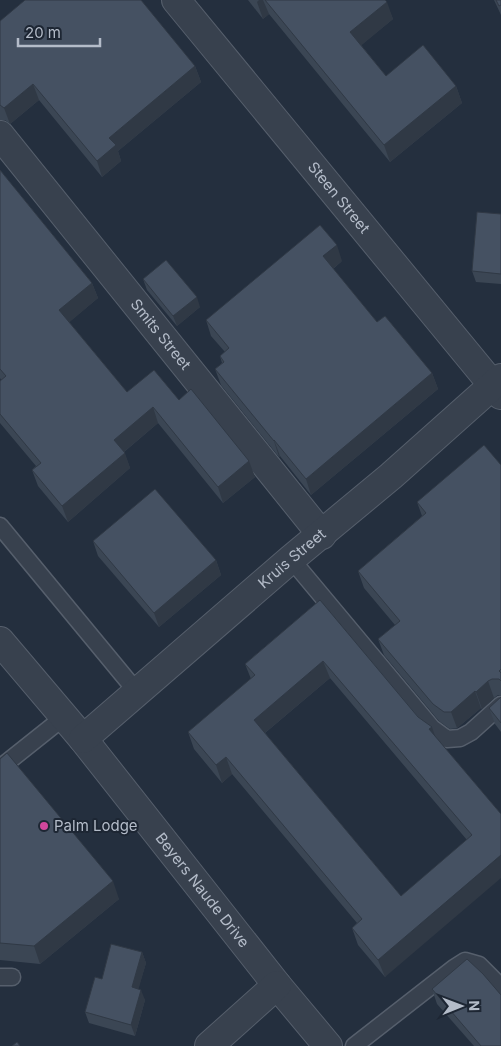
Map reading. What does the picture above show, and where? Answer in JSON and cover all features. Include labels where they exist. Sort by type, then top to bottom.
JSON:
[{"type":"street","name":"Steen Street","points":[[176,0],[498,386]]},
{"type":"street","name":"Smits Street","points":[[0,135],[322,534]]},
{"type":"street","name":"Kruis Street","points":[[83,739],[498,386]]},
{"type":"street","name":"Beyers Naude Drive","points":[[0,641],[83,739],[328,1046]]},
{"type":"street","points":[[209,1046],[278,985]]},
{"type":"lane","points":[[0,526],[137,692]]},
{"type":"lane","points":[[292,560],[432,728],[446,739],[460,738],[471,732],[501,705]]},
{"type":"lane","points":[[0,768],[64,717]]},
{"type":"lane","points":[[354,1046],[465,961],[479,965],[501,987]]},
{"type":"building","points":[[25,0],[141,0],[195,66],[109,138],[116,145],[97,161],[33,84],[4,108],[0,105],[0,21]]},
{"type":"building","points":[[265,0],[385,0],[387,2],[350,32],[386,76],[423,45],[456,86],[384,145]]},
{"type":"building","points":[[496,0],[501,0],[501,5],[499,6]]},
{"type":"building","points":[[0,170],[92,283],[59,310],[127,392],[154,370],[179,400],[191,389],[249,461],[218,487],[153,407],[114,440],[125,453],[62,506],[32,470],[41,463],[0,414],[0,381],[6,376],[0,369]]},
{"type":"building","points":[[477,212],[501,214],[501,274],[472,271]]},
{"type":"building","points":[[320,225],[337,245],[323,256],[377,322],[385,316],[432,373],[306,479],[215,369],[224,362],[220,356],[229,348],[206,320]]},
{"type":"building","points":[[166,260],[197,297],[173,316],[143,279]]},
{"type":"building","points":[[484,445],[501,465],[501,669],[499,671],[501,673],[501,681],[499,679],[492,679],[488,681],[451,712],[444,712],[433,704],[378,639],[400,621],[358,571],[426,513],[417,502]]},
{"type":"building","points":[[155,489],[216,560],[154,613],[93,541]]},
{"type":"building","points":[[320,600],[418,717],[432,727],[429,729],[501,814],[501,855],[378,960],[352,928],[362,919],[226,757],[216,765],[188,732],[255,675],[245,664]],"holes":[[[323,661],[472,835],[401,896],[254,720]]]},
{"type":"building","points":[[501,697],[501,723],[489,708]]},
{"type":"building","points":[[7,753],[113,881],[34,946],[0,943],[0,759]]},
{"type":"building","points":[[111,944],[142,952],[132,987],[141,990],[131,1025],[85,1012],[95,977],[102,979]]},
{"type":"building","points":[[467,959],[501,995],[501,1046],[481,1046],[432,989]]},
{"type":"building","points":[[17,1042],[20,1046],[12,1046]]},
{"type":"place","name":"Palm Lodge","points":[[44,826]]}]
